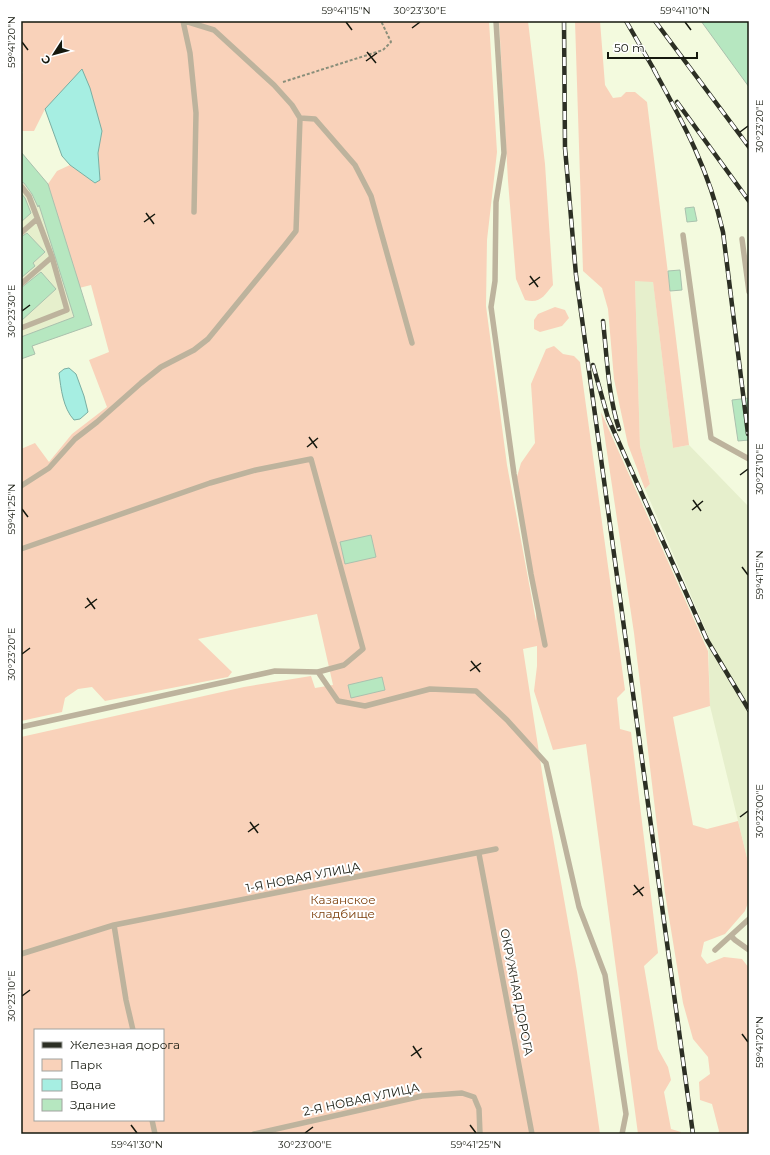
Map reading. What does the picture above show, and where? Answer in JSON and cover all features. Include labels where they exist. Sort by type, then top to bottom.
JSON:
[{"type":"lane","points":[[21,486],[49,468],[75,439],[97,422],[141,383],[162,367],[194,350],[208,339],[296,231],[300,118],[274,85],[214,30],[184,21],[190,53],[196,113],[194,212]]},
{"type":"lane","points":[[496,21],[504,153],[496,202],[494,281],[491,307],[514,474],[545,645]]},
{"type":"lane","points":[[300,118],[315,120],[355,165],[370,196],[412,343]]},
{"type":"lane","points":[[21,186],[30,196],[37,219],[52,257],[67,310],[21,328]]},
{"type":"lane","points":[[21,232],[37,219]]},
{"type":"lane","points":[[683,235],[711,438],[749,459]]},
{"type":"lane","points":[[742,239],[749,292]]},
{"type":"lane","points":[[21,284],[52,257]]},
{"type":"lane","points":[[21,549],[210,483],[256,470],[311,459],[363,649],[344,665],[318,672],[275,671],[21,727]]},
{"type":"lane","points":[[318,672],[338,701],[365,706],[430,689],[476,691],[507,720],[546,763],[579,907],[605,975],[626,1114],[622,1134]]},
{"type":"lane","name":"1-Я НОВАЯ УЛИЦА","points":[[21,954],[114,925],[479,854],[496,849]]},
{"type":"lane","name":"ОКРУЖНАЯ ДОРОГА","points":[[479,854],[532,1134]]},
{"type":"lane","points":[[715,950],[749,919]]},
{"type":"lane","points":[[114,925],[126,1000],[134,1029]]},
{"type":"lane","points":[[731,936],[734,940],[749,950]]},
{"type":"lane","name":"2-Я НОВАЯ УЛИЦА","points":[[254,1134],[422,1096],[462,1093],[474,1097],[479,1109],[480,1134]]},
{"type":"lane","points":[[152,1121],[155,1134]]},
{"type":"path","points":[[274,85],[383,50],[391,42],[381,21]]},
{"type":"shaded area","points":[[21,152],[48,184],[79,288],[92,325],[33,346],[35,354],[21,359]]},
{"type":"shaded area","points":[[635,281],[653,281],[673,448],[689,445],[749,507],[749,866],[710,706],[708,635],[645,489],[650,484],[640,446]]},
{"type":"green space","name":"Казанское кладбище","points":[[21,21],[489,21],[497,152],[487,240],[486,306],[507,465],[536,621],[536,607],[516,480],[521,463],[535,443],[531,384],[546,349],[554,346],[563,354],[574,356],[580,362],[625,690],[617,698],[620,729],[631,732],[658,953],[644,966],[658,1049],[668,1067],[671,1080],[664,1092],[671,1129],[681,1132],[681,1134],[638,1134],[586,744],[553,750],[534,691],[537,666],[537,646],[523,649],[546,798],[577,972],[600,1134],[21,1134],[21,737],[244,687],[311,676],[315,688],[333,685],[317,614],[198,639],[232,672],[228,677],[105,701],[92,687],[78,689],[65,698],[62,712],[21,721],[21,449],[35,443],[49,462],[72,434],[107,407],[89,360],[109,352],[91,285],[79,288],[48,184],[57,171],[70,165],[95,183],[100,180],[98,153],[102,131],[45,109],[34,131],[21,131],[21,74],[23,73],[21,69]]},
{"type":"green space","points":[[499,21],[528,21],[545,164],[553,285],[547,293],[538,300],[534,301],[525,300],[516,279],[508,181]]},
{"type":"green space","points":[[575,21],[600,21],[605,85],[613,98],[621,97],[626,92],[635,92],[647,102],[689,445],[673,448],[653,282],[635,281],[640,446],[650,484],[645,489],[628,445],[614,379],[608,309],[602,288],[583,271]]},
{"type":"green space","points":[[555,307],[565,310],[569,318],[562,326],[540,332],[534,329],[534,320],[538,314]]},
{"type":"green space","points":[[601,412],[708,651],[710,706],[673,717],[693,825],[707,829],[738,821],[749,866],[749,900],[745,911],[725,934],[704,942],[701,956],[707,964],[724,957],[742,959],[749,968],[749,1134],[718,1134],[719,1131],[712,1104],[700,1100],[699,1082],[710,1074],[708,1057],[693,1039],[683,1003],[665,893],[634,633]]},
{"type":"water","points":[[82,69],[90,88],[102,131],[98,153],[100,180],[95,183],[70,165],[62,156],[45,109]]},
{"type":"water","points":[[69,368],[76,374],[88,412],[80,419],[74,420],[65,404],[59,373],[64,369]]},
{"type":"building","points":[[701,21],[749,21],[749,87]]},
{"type":"building","points":[[21,152],[48,184],[92,325],[32,346],[35,354],[21,359],[21,337],[74,317],[39,205],[38,207],[32,194],[24,183],[21,182]]},
{"type":"building","points":[[21,193],[25,198],[31,213],[21,222]]},
{"type":"building","points":[[694,207],[697,221],[687,222],[685,208]]},
{"type":"building","points":[[27,233],[45,252],[33,263],[35,266],[21,278],[21,237]]},
{"type":"building","points":[[680,270],[682,290],[670,291],[668,271]]},
{"type":"building","points":[[41,272],[56,289],[21,321],[21,288]]},
{"type":"building","points":[[749,398],[749,440],[738,441],[732,400]]},
{"type":"building","points":[[371,535],[376,557],[345,564],[340,542]]},
{"type":"building","points":[[382,677],[385,690],[351,698],[348,685]]},
{"type":"railway","points":[[564,21],[565,148],[576,275],[693,1134]]},
{"type":"railway","points":[[626,21],[656,73]]},
{"type":"railway","points":[[655,21],[749,147]]},
{"type":"railway","points":[[654,70],[675,109],[703,168],[711,188],[723,232],[748,434]]},
{"type":"railway","points":[[677,102],[749,201]]},
{"type":"railway","points":[[603,321],[612,403],[619,429]]},
{"type":"railway","points":[[593,365],[608,418],[707,640],[749,710]]}]
